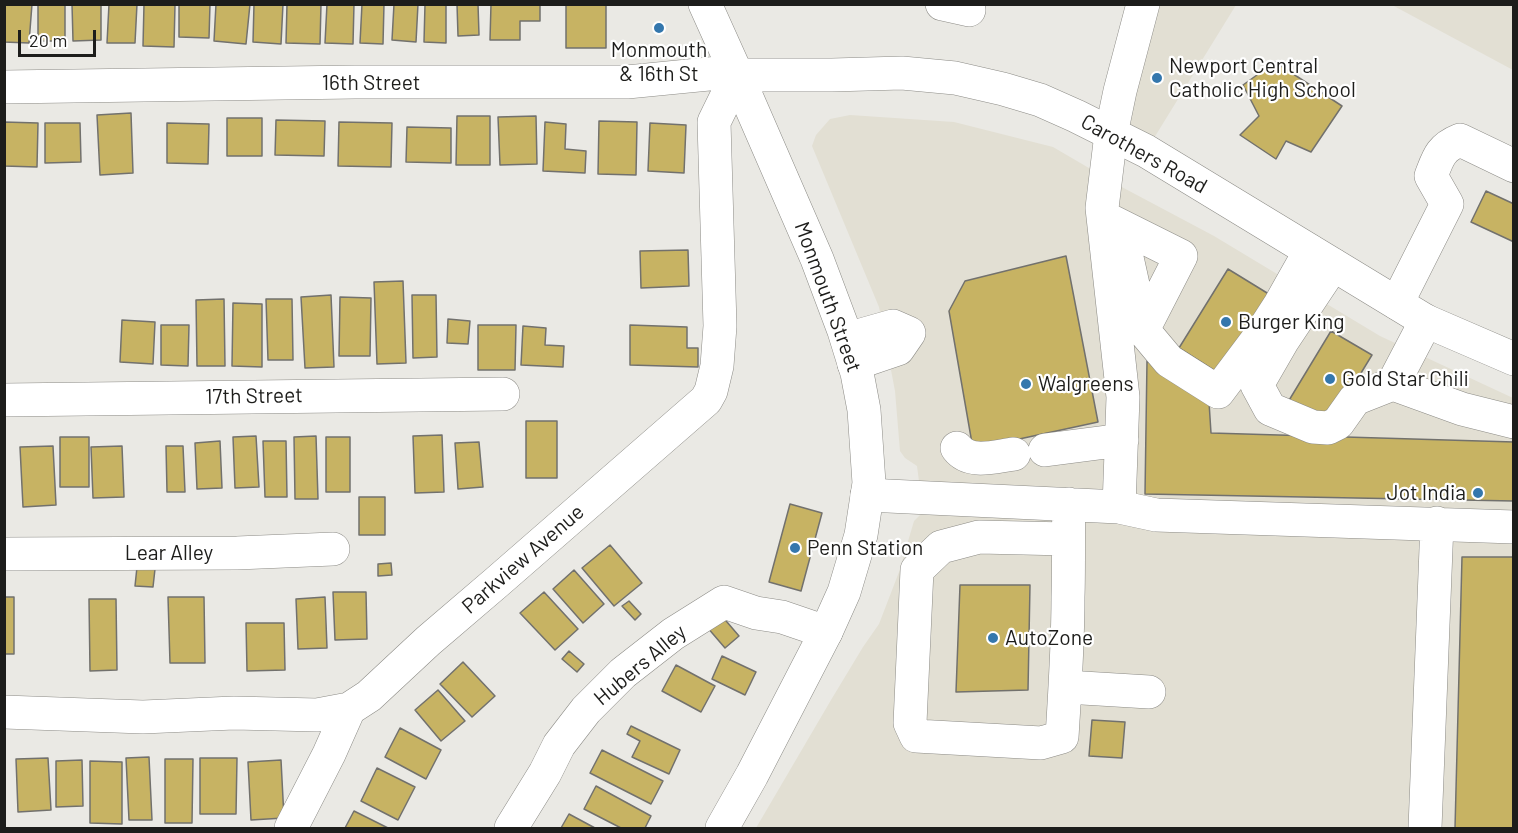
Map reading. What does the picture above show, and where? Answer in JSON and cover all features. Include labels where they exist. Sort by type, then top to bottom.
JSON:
[{"type":"street","name":"Monmouth Street","points":[[705,4],[817,259],[850,352],[864,410],[869,483],[861,535],[844,591],[826,632],[722,828]]},
{"type":"street","points":[[1143,4],[1120,91],[1102,208],[1112,221],[1143,330],[1169,361],[1218,392],[1279,306],[1321,258]]},
{"type":"street","name":"16th Street","points":[[4,87],[367,82],[627,82],[729,72],[737,75]]},
{"type":"street","name":"Carothers Road","points":[[737,75],[902,73],[955,78],[1040,100],[1155,157],[1426,321],[1514,359]]},
{"type":"street","name":"Parkview Avenue","points":[[4,712],[142,717],[234,713],[317,715],[349,709],[369,696],[428,641],[706,400],[715,380],[720,326],[714,122],[737,75]]},
{"type":"street","points":[[1397,303],[1447,204],[1431,176],[1440,154],[1450,144],[1460,140],[1514,166]]},
{"type":"street","points":[[1112,221],[1181,256],[1143,330]]},
{"type":"street","points":[[1112,221],[1123,397],[1119,507]]},
{"type":"street","points":[[1321,258],[1283,340],[1257,385],[1270,409],[1313,427],[1328,428],[1338,423],[1355,399],[1393,384],[1426,321]]},
{"type":"street","points":[[850,352],[893,326],[920,331]]},
{"type":"street","points":[[1393,384],[1462,410],[1514,422]]},
{"type":"street","name":"17th Street","points":[[4,400],[504,394]]},
{"type":"street","points":[[957,448],[961,454],[972,458],[1122,440]]},
{"type":"street","points":[[867,495],[1119,507],[1156,515],[1514,527]]},
{"type":"street","points":[[1067,539],[979,537],[941,547],[917,570],[910,723],[916,736],[1041,742],[1062,737],[1066,687],[1069,504]]},
{"type":"street","points":[[1425,828],[1437,523]]},
{"type":"street","name":"Lear Alley","points":[[4,554],[237,553],[333,549]]},
{"type":"street","name":"Hubers Alley","points":[[511,828],[545,773],[559,744],[586,710],[632,666],[673,634],[724,602],[756,613],[782,617],[826,632]]},
{"type":"street","points":[[1066,687],[1149,692]]},
{"type":"street","points":[[291,828],[349,709]]},
{"type":"shaded area","name":"Newport Central Catholic High School","points":[[1143,5],[1236,5],[1146,151],[1112,134]]},
{"type":"shaded area","name":"Newport Central Catholic High School","points":[[1392,5],[1513,5],[1513,70]]},
{"type":"shaded area","points":[[850,115],[954,122],[1053,147],[1118,185],[1214,236],[1380,336],[1513,398],[1513,828],[756,828],[831,700],[879,624],[899,572],[914,521],[923,512],[917,466],[905,458],[900,451],[895,391],[879,307],[812,146],[816,135],[830,119]]},
{"type":"building","points":[[4,4],[32,4],[29,43],[4,42]]},
{"type":"building","points":[[38,4],[65,4],[65,41],[38,41]]},
{"type":"building","points":[[72,4],[101,4],[101,40],[73,41]]},
{"type":"building","points":[[109,4],[137,4],[135,43],[107,43]]},
{"type":"building","points":[[144,4],[175,5],[174,47],[143,46]]},
{"type":"building","points":[[179,4],[210,4],[209,38],[179,37]]},
{"type":"building","points":[[216,4],[250,4],[246,44],[214,41]]},
{"type":"building","points":[[254,4],[283,4],[281,44],[253,42]]},
{"type":"building","points":[[287,4],[321,4],[320,44],[286,43]]},
{"type":"building","points":[[327,4],[354,4],[353,44],[325,43]]},
{"type":"building","points":[[362,4],[384,4],[383,44],[360,43]]},
{"type":"building","points":[[394,4],[418,4],[416,42],[392,40]]},
{"type":"building","points":[[425,4],[454,4],[446,5],[446,43],[424,42]]},
{"type":"building","points":[[457,4],[478,4],[479,35],[458,36]]},
{"type":"building","points":[[491,4],[540,4],[540,21],[520,21],[520,40],[490,40]]},
{"type":"building","points":[[566,4],[606,4],[606,48],[566,48]]},
{"type":"building","points":[[1275,62],[1342,106],[1311,152],[1286,141],[1276,159],[1240,135],[1259,116],[1243,85]]},
{"type":"building","points":[[131,113],[133,173],[100,175],[97,115]]},
{"type":"building","points":[[457,116],[490,116],[490,165],[456,165]]},
{"type":"building","points":[[536,116],[537,164],[500,165],[498,117]]},
{"type":"building","points":[[227,118],[262,118],[262,156],[227,156]]},
{"type":"building","points":[[276,120],[325,121],[324,156],[275,155]]},
{"type":"building","points":[[599,121],[637,122],[636,175],[598,174]]},
{"type":"building","points":[[4,122],[38,123],[37,167],[4,166]]},
{"type":"building","points":[[339,122],[392,123],[391,167],[338,166]]},
{"type":"building","points":[[545,122],[566,124],[565,149],[586,151],[585,173],[543,171]]},
{"type":"building","points":[[45,123],[80,123],[81,162],[45,163]]},
{"type":"building","points":[[167,123],[209,124],[208,164],[167,163]]},
{"type":"building","points":[[650,123],[686,125],[684,173],[648,171]]},
{"type":"building","points":[[407,127],[451,128],[451,163],[406,162]]},
{"type":"building","points":[[1486,191],[1514,204],[1514,242],[1471,222]]},
{"type":"building","points":[[688,250],[689,286],[641,288],[640,251]]},
{"type":"building","name":"Walgreens","points":[[1066,256],[1098,422],[973,449],[949,311],[965,281]]},
{"type":"building","name":"Burger King","points":[[1228,269],[1272,296],[1223,376],[1179,348]]},
{"type":"building","points":[[403,281],[406,363],[377,364],[374,282]]},
{"type":"building","points":[[331,295],[334,367],[305,368],[301,297]]},
{"type":"building","points":[[412,295],[436,295],[437,357],[413,358]]},
{"type":"building","points":[[340,297],[371,298],[370,356],[339,356]]},
{"type":"building","points":[[224,299],[225,366],[197,366],[196,300]]},
{"type":"building","points":[[266,299],[292,299],[293,360],[268,360]]},
{"type":"building","points":[[233,303],[262,304],[262,367],[232,366]]},
{"type":"building","points":[[448,319],[470,321],[468,344],[447,343]]},
{"type":"building","points":[[122,320],[155,322],[153,364],[120,362]]},
{"type":"building","points":[[161,325],[189,325],[188,366],[161,365]]},
{"type":"building","points":[[478,325],[516,325],[515,370],[478,370]]},
{"type":"building","points":[[630,325],[687,327],[687,348],[698,348],[698,367],[630,365]]},
{"type":"building","points":[[523,326],[546,328],[545,345],[564,346],[563,367],[521,365]]},
{"type":"building","name":"Gold Star Chili","points":[[1331,331],[1372,355],[1328,427],[1288,402]]},
{"type":"building","points":[[1147,361],[1209,402],[1211,433],[1514,442],[1514,501],[1145,494]]},
{"type":"building","points":[[526,421],[557,421],[557,478],[526,478]]},
{"type":"building","points":[[442,435],[444,492],[415,493],[413,436]]},
{"type":"building","points":[[256,436],[259,487],[235,488],[233,437]]},
{"type":"building","points":[[316,436],[318,499],[295,499],[294,437]]},
{"type":"building","points":[[60,437],[89,437],[89,487],[60,487]]},
{"type":"building","points":[[326,437],[350,437],[350,492],[326,492]]},
{"type":"building","points":[[220,441],[222,488],[197,489],[195,443]]},
{"type":"building","points":[[263,441],[286,441],[287,497],[265,497]]},
{"type":"building","points":[[479,442],[483,487],[458,489],[455,443]]},
{"type":"building","points":[[53,446],[56,505],[23,507],[20,447]]},
{"type":"building","points":[[122,446],[124,497],[93,498],[91,447]]},
{"type":"building","points":[[166,446],[183,446],[185,492],[167,492]]},
{"type":"building","points":[[359,497],[385,497],[385,535],[359,535]]},
{"type":"building","name":"Penn Station","points":[[790,504],[822,513],[801,591],[769,582]]},
{"type":"building","points":[[610,545],[642,583],[614,606],[582,568]]},
{"type":"building","points":[[1462,557],[1514,557],[1514,828],[1455,828]]},
{"type":"building","points":[[391,563],[392,575],[378,576],[378,564]]},
{"type":"building","points":[[137,567],[155,569],[153,587],[135,586]]},
{"type":"building","points":[[574,570],[604,604],[583,623],[553,589]]},
{"type":"building","name":"AutoZone","points":[[960,585],[1030,585],[1028,690],[956,692]]},
{"type":"building","points":[[333,592],[366,592],[367,639],[335,640]]},
{"type":"building","points":[[544,592],[578,629],[555,650],[520,613]]},
{"type":"building","points":[[4,597],[14,597],[14,654],[4,654]]},
{"type":"building","points":[[168,597],[204,597],[205,663],[170,663]]},
{"type":"building","points":[[325,597],[327,648],[298,649],[296,599]]},
{"type":"building","points":[[89,599],[116,599],[117,670],[90,671]]},
{"type":"building","points":[[629,601],[641,614],[635,620],[622,606]]},
{"type":"building","points":[[721,615],[739,636],[725,648],[707,627]]},
{"type":"building","points":[[246,623],[284,623],[285,670],[247,671]]},
{"type":"building","points":[[569,651],[584,664],[577,672],[562,659]]},
{"type":"building","points":[[722,656],[756,672],[745,695],[712,679]]},
{"type":"building","points":[[463,662],[495,696],[472,717],[440,684]]},
{"type":"building","points":[[676,665],[715,686],[701,712],[662,691]]},
{"type":"building","points":[[438,690],[465,721],[441,741],[415,710]]},
{"type":"building","points":[[1092,720],[1125,722],[1122,758],[1089,756]]},
{"type":"building","points":[[631,726],[680,750],[669,774],[632,757],[640,741],[627,734]]},
{"type":"building","points":[[400,728],[441,750],[426,779],[385,757]]},
{"type":"building","points":[[602,750],[663,781],[651,804],[590,773]]},
{"type":"building","points":[[149,757],[152,820],[129,820],[126,758]]},
{"type":"building","points":[[48,758],[51,810],[18,812],[16,759]]},
{"type":"building","points":[[200,758],[237,758],[236,814],[200,814]]},
{"type":"building","points":[[165,759],[193,759],[192,823],[165,823]]},
{"type":"building","points":[[82,760],[83,806],[56,807],[56,761]]},
{"type":"building","points":[[281,760],[284,818],[251,820],[248,762]]},
{"type":"building","points":[[90,761],[122,762],[122,824],[90,823]]},
{"type":"building","points":[[377,768],[415,787],[398,820],[361,801]]},
{"type":"building","points":[[596,786],[651,816],[645,828],[621,828],[584,809]]},
{"type":"building","points":[[354,811],[388,828],[345,828]]},
{"type":"building","points":[[569,814],[595,828],[561,828]]},
{"type":"place","name":"Monmouth & 16th St","points":[[659,28]]},
{"type":"place","name":"Newport Central Catholic High School","points":[[1157,78]]},
{"type":"place","name":"Burger King","points":[[1226,322]]},
{"type":"place","name":"Gold Star Chili","points":[[1330,379]]},
{"type":"place","name":"Walgreens","points":[[1026,384]]},
{"type":"place","name":"Jot India","points":[[1478,493]]},
{"type":"place","name":"Penn Station","points":[[795,548]]},
{"type":"place","name":"AutoZone","points":[[993,638]]}]
